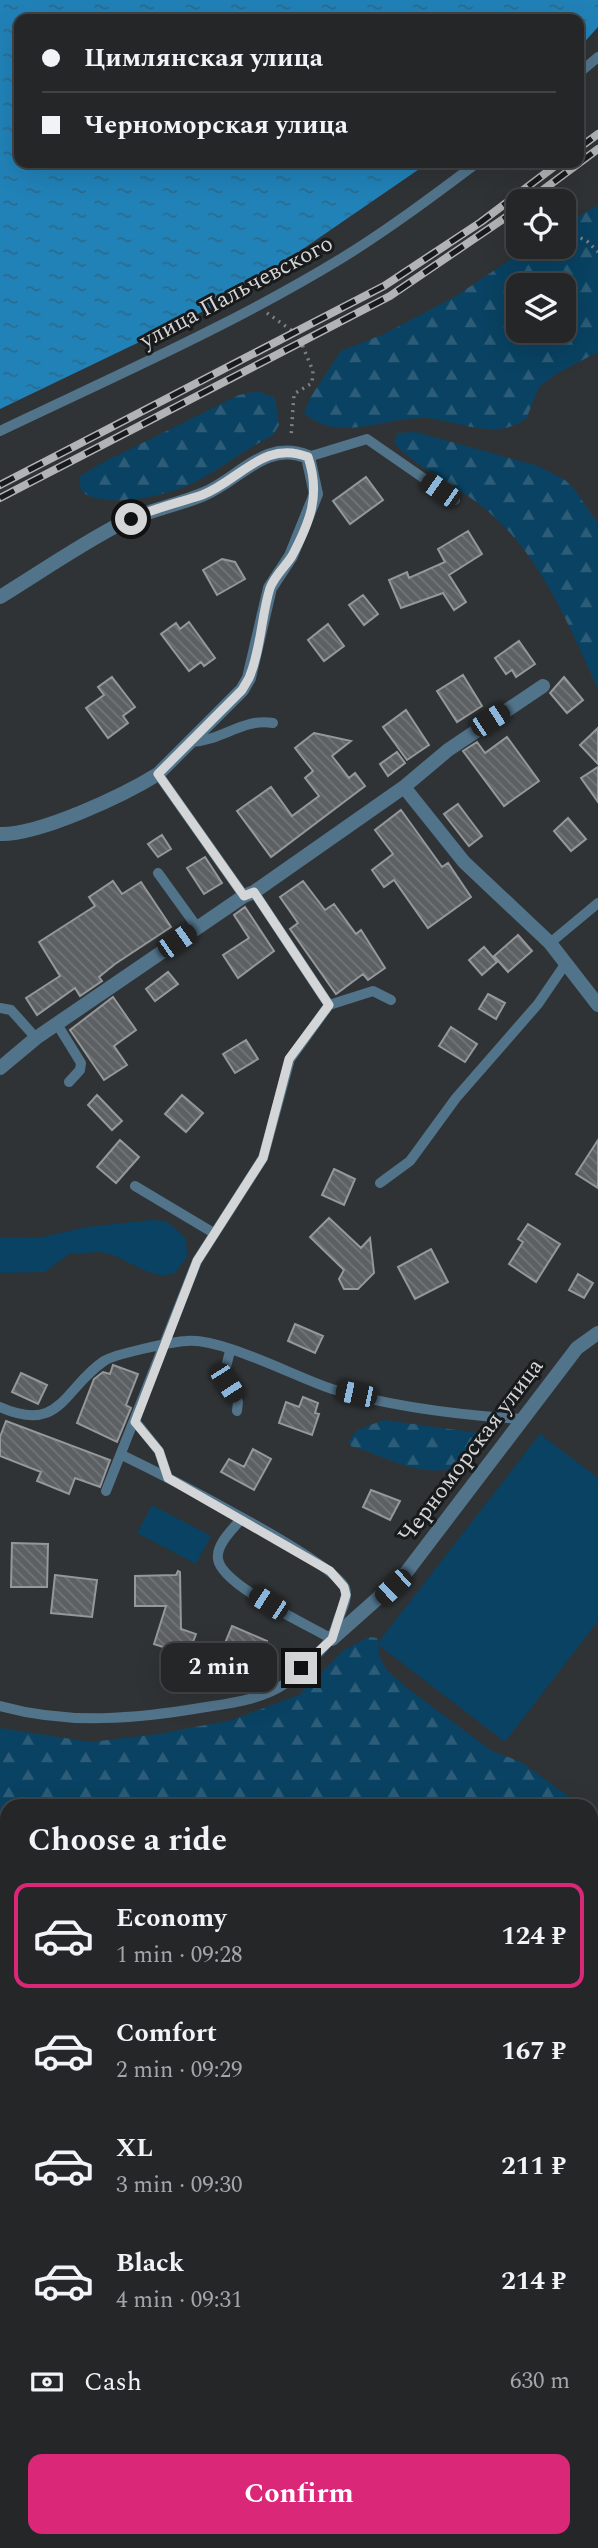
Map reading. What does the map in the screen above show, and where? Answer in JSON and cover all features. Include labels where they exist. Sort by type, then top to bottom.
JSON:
[{"type":"street","points":[[0,597],[118,525],[204,494],[245,468],[292,450],[308,457],[316,494],[292,556],[270,588],[252,671],[242,690],[158,774],[67,817],[26,831],[0,834]]},
{"type":"street","points":[[0,1068],[36,1038],[404,787],[448,750],[543,686]]},
{"type":"street","points":[[404,787],[464,862],[550,943],[598,1005]]},
{"type":"street","name":"Черноморская улица","points":[[332,1639],[405,1574],[577,1348],[598,1333]]},
{"type":"lane","points":[[584,69],[598,57]]},
{"type":"lane","name":"улица Пальчевского","points":[[0,431],[260,303],[341,259],[397,223],[470,168]]},
{"type":"lane","points":[[308,457],[367,439],[455,500]]},
{"type":"lane","points":[[191,742],[230,733],[244,724],[273,723]]},
{"type":"lane","points":[[158,774],[329,1005]]},
{"type":"lane","points":[[158,873],[197,927]]},
{"type":"lane","points":[[550,943],[598,902]]},
{"type":"lane","points":[[380,1184],[410,1161],[456,1098],[538,1004],[566,963]]},
{"type":"lane","points":[[106,1492],[182,1296],[212,1233],[263,1158],[289,1059],[329,1005],[373,991],[391,1000]]},
{"type":"lane","points":[[0,1008],[12,1010],[36,1038]]},
{"type":"lane","points":[[58,1024],[81,1063],[80,1070],[69,1082]]},
{"type":"lane","points":[[135,1186],[212,1233]]},
{"type":"lane","points":[[0,1407],[18,1416],[39,1417],[50,1413],[74,1394],[105,1360],[200,1339],[333,1389],[436,1410],[521,1419]]},
{"type":"lane","points":[[230,1350],[224,1376],[238,1402],[237,1411]]},
{"type":"lane","points":[[135,1422],[159,1451],[168,1478]]},
{"type":"lane","points":[[122,1455],[242,1518],[339,1579],[346,1595],[332,1639],[268,1603],[235,1581],[220,1567],[217,1557],[222,1543],[242,1518]]},
{"type":"lane","name":"Черноморская улица","points":[[0,1706],[49,1717],[93,1720],[156,1716],[251,1699],[286,1683],[332,1639]]},
{"type":"path","points":[[576,236],[587,241],[598,252]]},
{"type":"path","points":[[260,303],[271,318],[294,332],[313,371],[312,383],[294,394],[292,400],[292,450]]},
{"type":"green space","points":[[598,205],[598,352],[556,374],[539,387],[526,419],[502,429],[477,428],[426,418],[347,428],[317,422],[304,413],[310,398],[341,351],[384,334],[456,296],[511,259],[576,259],[576,218]]},
{"type":"green space","points":[[258,391],[275,398],[279,425],[273,435],[207,476],[173,491],[131,499],[102,499],[81,491],[79,477],[100,464],[239,395]]},
{"type":"green space","points":[[416,432],[538,466],[565,480],[575,490],[598,524],[598,689],[553,595],[525,551],[490,513],[417,463],[395,444],[397,433]]},
{"type":"green space","points":[[151,1220],[166,1221],[186,1238],[187,1257],[175,1273],[163,1276],[148,1272],[113,1255],[100,1252],[69,1254],[45,1272],[0,1273],[0,1237],[38,1238],[86,1227]]},
{"type":"green space","points":[[384,1420],[479,1433],[480,1444],[472,1459],[464,1464],[435,1471],[407,1466],[351,1446],[349,1441],[357,1430]]},
{"type":"green space","points":[[540,1434],[598,1478],[598,1621],[505,1742],[377,1644]]},
{"type":"green space","points":[[152,1505],[211,1536],[196,1564],[137,1533]]},
{"type":"green space","points":[[369,1637],[377,1638],[380,1658],[387,1670],[407,1688],[492,1751],[521,1762],[572,1799],[0,1799],[0,1728],[91,1742],[158,1734],[232,1720],[299,1695],[344,1650]]},
{"type":"water","points":[[0,0],[598,0],[598,27],[584,42],[584,14],[14,14],[14,168],[421,168],[233,297],[0,409]]},
{"type":"building","points":[[366,477],[383,500],[350,524],[333,501]]},
{"type":"building","points":[[468,531],[482,554],[449,575],[466,602],[454,610],[443,593],[401,608],[389,580],[407,572],[409,578],[445,562],[438,549]]},
{"type":"building","points":[[222,559],[235,562],[245,579],[217,595],[203,570]]},
{"type":"building","points":[[363,595],[378,614],[364,625],[349,605]]},
{"type":"building","points":[[189,622],[215,658],[204,666],[201,662],[189,671],[161,634],[176,623],[180,629]]},
{"type":"building","points":[[328,624],[344,646],[324,661],[308,640]]},
{"type":"building","points":[[519,641],[535,664],[516,677],[512,670],[506,674],[495,658]]},
{"type":"building","points":[[463,675],[482,706],[457,722],[437,691]]},
{"type":"building","points":[[112,677],[135,707],[123,716],[128,723],[108,738],[86,708],[104,695],[98,687]]},
{"type":"building","points":[[564,677],[583,700],[567,713],[550,693]]},
{"type":"building","points":[[406,710],[429,745],[407,760],[383,727]]},
{"type":"building","points":[[598,728],[598,764],[580,745]]},
{"type":"building","points":[[314,733],[351,741],[332,756],[349,778],[355,773],[365,786],[271,857],[237,811],[271,787],[292,816],[319,796],[305,778],[313,771],[295,748]]},
{"type":"building","points":[[507,737],[539,781],[504,806],[463,751],[477,742],[485,753]]},
{"type":"building","points":[[397,752],[405,763],[388,776],[380,764]]},
{"type":"building","points":[[598,767],[598,802],[581,778]]},
{"type":"building","points":[[458,804],[482,836],[469,846],[444,814]]},
{"type":"building","points":[[401,810],[442,867],[448,863],[471,897],[428,928],[394,880],[384,887],[372,870],[393,854],[375,830]]},
{"type":"building","points":[[568,818],[586,839],[571,851],[554,831]]},
{"type":"building","points":[[162,835],[171,849],[158,857],[148,844]]},
{"type":"building","points":[[205,857],[222,883],[204,894],[187,868]]},
{"type":"building","points":[[113,881],[122,894],[141,882],[171,927],[115,964],[99,977],[102,981],[80,996],[75,988],[37,1015],[26,998],[60,976],[39,942],[95,906],[89,897]]},
{"type":"building","points":[[303,881],[325,910],[334,904],[356,934],[361,930],[385,968],[368,980],[363,974],[336,994],[290,929],[298,923],[280,897]]},
{"type":"building","points":[[245,907],[274,951],[238,978],[223,955],[249,938],[234,915]]},
{"type":"building","points":[[518,935],[532,951],[508,972],[494,956]]},
{"type":"building","points":[[484,947],[497,962],[482,975],[469,960]]},
{"type":"building","points":[[168,972],[178,984],[155,1001],[146,989]]},
{"type":"building","points":[[488,994],[505,1003],[496,1019],[479,1009]]},
{"type":"building","points":[[113,997],[136,1030],[114,1046],[127,1065],[104,1080],[70,1030]]},
{"type":"building","points":[[451,1027],[477,1044],[465,1062],[439,1046]]},
{"type":"building","points":[[246,1040],[258,1059],[235,1073],[223,1054]]},
{"type":"building","points":[[97,1095],[122,1121],[112,1130],[88,1105]]},
{"type":"building","points":[[182,1095],[203,1113],[186,1132],[165,1114]]},
{"type":"building","points":[[120,1140],[139,1157],[116,1183],[97,1167]]},
{"type":"building","points":[[598,1140],[598,1188],[576,1174]]},
{"type":"building","points":[[334,1169],[355,1179],[344,1205],[322,1195]]},
{"type":"building","points":[[329,1218],[361,1248],[370,1238],[374,1273],[358,1289],[344,1289],[339,1279],[344,1270],[310,1237]]},
{"type":"building","points":[[528,1224],[560,1244],[536,1282],[509,1264],[523,1242],[518,1239]]},
{"type":"building","points":[[431,1249],[448,1282],[415,1299],[398,1267]]},
{"type":"building","points":[[578,1274],[593,1283],[584,1298],[569,1290]]},
{"type":"building","points":[[295,1324],[323,1336],[315,1353],[288,1341]]},
{"type":"building","points":[[113,1365],[138,1374],[126,1405],[131,1408],[117,1442],[77,1423],[94,1379],[103,1372],[110,1374]]},
{"type":"building","points":[[21,1373],[47,1385],[38,1404],[12,1392]]},
{"type":"building","points":[[303,1397],[318,1403],[315,1413],[319,1414],[312,1435],[279,1423],[286,1402],[299,1407]]},
{"type":"building","points":[[6,1421],[110,1460],[100,1487],[75,1478],[69,1494],[37,1481],[41,1472],[0,1456],[0,1437]]},
{"type":"building","points":[[253,1449],[271,1459],[254,1490],[221,1472],[229,1459],[244,1467]]},
{"type":"building","points":[[371,1490],[400,1501],[390,1520],[363,1507]]},
{"type":"building","points":[[12,1543],[48,1544],[47,1587],[11,1587]]},
{"type":"building","points":[[178,1571],[181,1629],[196,1634],[188,1655],[154,1644],[166,1606],[135,1606],[135,1576],[176,1575]]},
{"type":"building","points":[[55,1575],[97,1580],[92,1617],[51,1613]]},
{"type":"building","points":[[232,1626],[267,1641],[257,1662],[223,1648]]},
{"type":"railway","points":[[584,144],[598,134]]},
{"type":"railway","points":[[584,159],[598,149]]},
{"type":"railway","points":[[0,485],[384,286],[481,222],[552,168]]},
{"type":"railway","points":[[544,189],[572,168]]},
{"type":"railway","points":[[0,498],[390,296],[506,217]]},
{"type":"route","points":[[131,519],[204,494],[245,468],[277,453],[292,450],[308,457],[315,478],[316,494],[308,517],[292,556],[270,588],[249,678],[242,690],[158,774],[244,896],[254,892],[288,939],[329,1005],[289,1059],[276,1100],[263,1158],[212,1233],[197,1261],[135,1422],[159,1451],[168,1478],[242,1518],[339,1579],[346,1595],[332,1639],[301,1668]]}]
